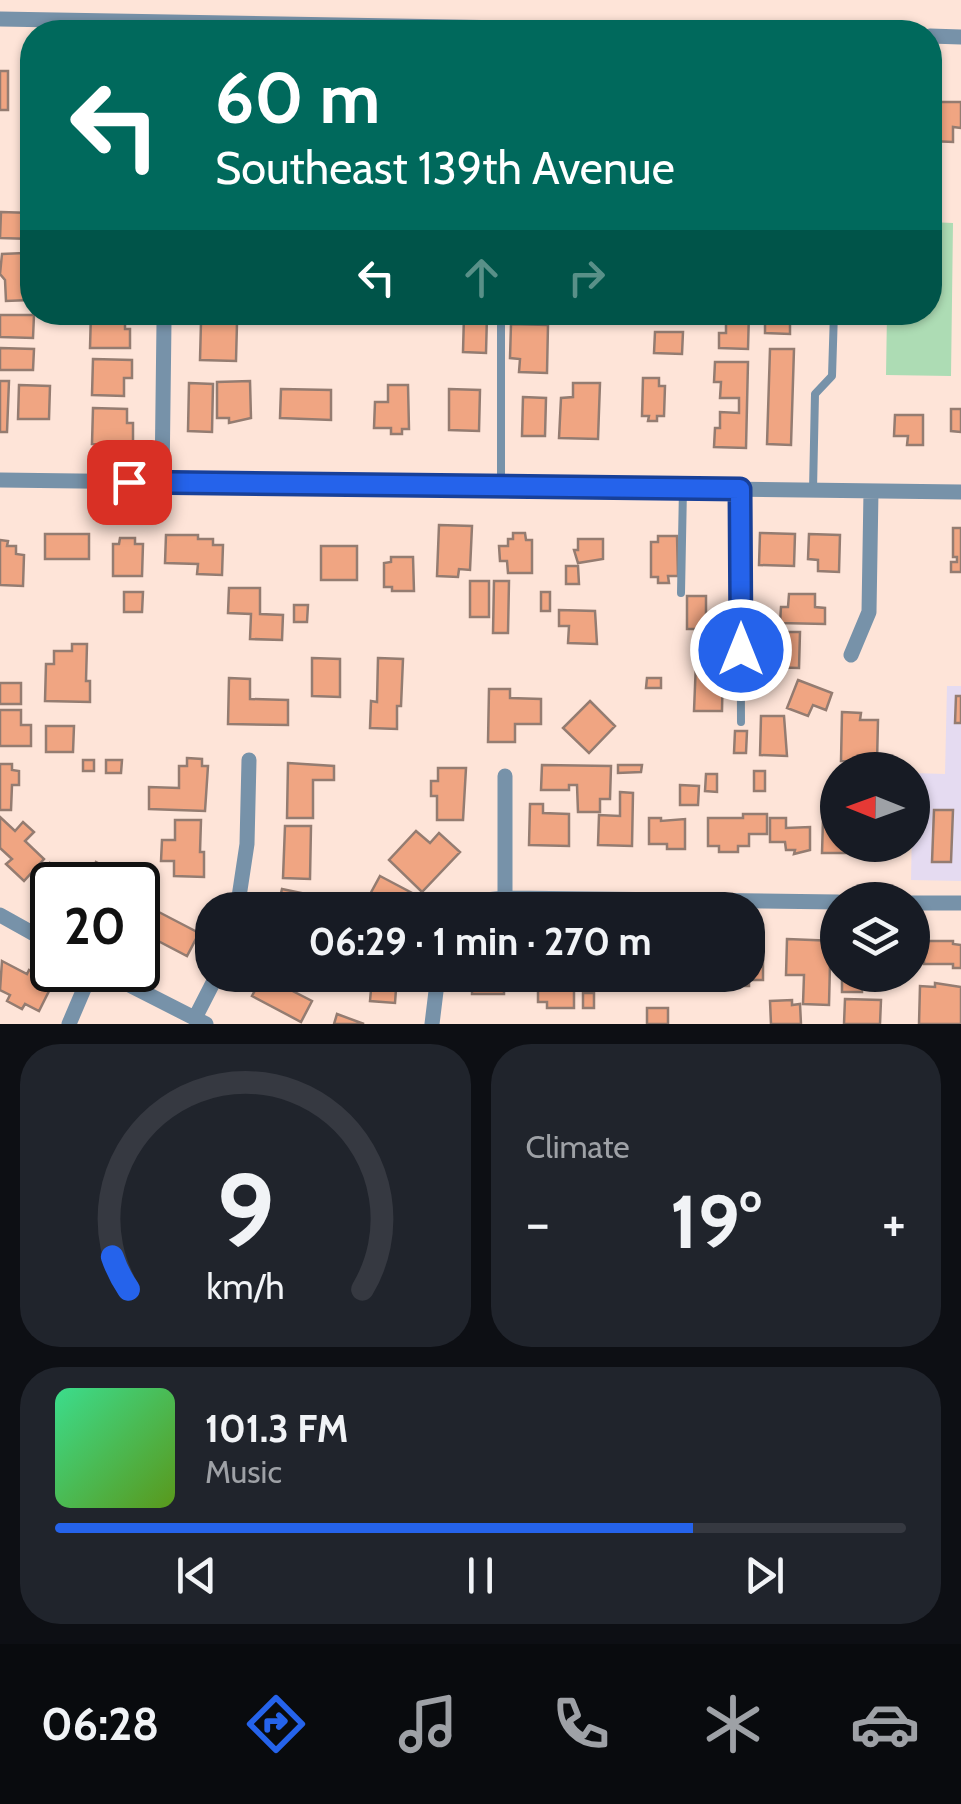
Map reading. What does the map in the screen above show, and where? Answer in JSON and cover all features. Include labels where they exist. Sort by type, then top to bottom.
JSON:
[{"type":"street","points":[[0,19],[57,20]]},
{"type":"street","points":[[162,325],[162,482]]},
{"type":"street","points":[[0,480],[961,492]]},
{"type":"street","points":[[850,655],[869,612],[871,491]]},
{"type":"street","points":[[240,892],[247,844],[250,760]]},
{"type":"street","points":[[505,776],[506,892]]},
{"type":"street","points":[[765,901],[820,902]]},
{"type":"street","points":[[930,903],[961,903]]},
{"type":"street","points":[[0,915],[30,932]]},
{"type":"street","points":[[69,1024],[83,992]]},
{"type":"street","points":[[144,992],[201,1021],[211,992]]},
{"type":"street","points":[[432,1024],[436,992]]},
{"type":"lane","points":[[501,325],[501,486]]},
{"type":"lane","points":[[813,490],[815,394],[832,376],[834,325]]},
{"type":"lane","points":[[681,592],[683,488]]},
{"type":"lane","points":[[740,489],[741,722]]},
{"type":"shaded area","points":[[947,686],[961,686],[961,881],[911,880],[911,862],[930,862],[930,774],[945,774]]},
{"type":"green space","points":[[942,223],[953,223],[951,376],[886,375],[887,325],[942,325]]},
{"type":"building","points":[[0,71],[8,71],[8,110],[0,110]]},
{"type":"building","points":[[942,102],[961,102],[961,128],[953,127],[953,142],[942,142]]},
{"type":"building","points":[[1,212],[20,213],[20,239],[0,238]]},
{"type":"building","points":[[20,253],[20,300],[6,301],[5,280],[0,274],[2,254]]},
{"type":"building","points":[[0,315],[20,315],[20,325],[34,325],[33,338],[0,337]]},
{"type":"building","points":[[91,325],[125,325],[125,329],[130,329],[130,348],[90,348]]},
{"type":"building","points":[[201,325],[237,325],[236,361],[200,360]]},
{"type":"building","points":[[464,325],[487,325],[486,353],[463,352]]},
{"type":"building","points":[[511,325],[548,325],[547,373],[519,372],[520,359],[510,358]]},
{"type":"building","points":[[726,325],[749,325],[748,349],[719,348],[719,333],[726,333]]},
{"type":"building","points":[[765,325],[790,325],[790,334],[765,333]]},
{"type":"building","points":[[655,332],[683,332],[682,354],[654,353]]},
{"type":"building","points":[[0,348],[34,349],[33,370],[0,370]]},
{"type":"building","points":[[770,349],[794,349],[791,445],[767,444]]},
{"type":"building","points":[[93,359],[132,360],[132,378],[124,378],[124,396],[92,395]]},
{"type":"building","points":[[715,362],[748,362],[746,448],[714,447],[720,412],[739,413],[739,398],[720,398],[721,382],[714,382]]},
{"type":"building","points":[[643,378],[659,378],[659,386],[665,386],[664,416],[657,416],[657,421],[642,416]]},
{"type":"building","points":[[0,381],[9,381],[7,432],[0,432]]},
{"type":"building","points":[[250,381],[251,418],[229,423],[229,418],[217,418],[217,382]]},
{"type":"building","points":[[189,383],[213,384],[212,432],[188,431]]},
{"type":"building","points":[[573,383],[600,383],[598,439],[559,438],[561,398],[573,397]]},
{"type":"building","points":[[19,385],[50,386],[49,419],[18,419]]},
{"type":"building","points":[[388,385],[408,385],[409,429],[402,429],[402,434],[391,434],[391,428],[374,428],[375,402],[388,402]]},
{"type":"building","points":[[281,389],[331,390],[331,420],[280,418]]},
{"type":"building","points":[[449,389],[480,390],[479,431],[449,430]]},
{"type":"building","points":[[523,397],[546,398],[545,436],[522,436]]},
{"type":"building","points":[[93,408],[127,409],[127,423],[133,423],[133,445],[92,444]]},
{"type":"building","points":[[951,409],[961,409],[961,432],[951,431]]},
{"type":"building","points":[[895,415],[923,415],[923,445],[907,445],[908,436],[894,436]]},
{"type":"building","points":[[439,525],[472,526],[470,570],[459,569],[458,577],[437,576]]},
{"type":"building","points":[[953,528],[961,528],[961,572],[951,572],[951,562],[957,562],[957,557],[953,557]]},
{"type":"building","points":[[513,533],[525,533],[526,540],[532,540],[532,573],[508,573],[507,561],[500,561],[499,546],[508,546]]},
{"type":"building","points":[[760,533],[795,534],[794,566],[759,565]]},
{"type":"building","points":[[45,534],[89,534],[89,559],[45,559]]},
{"type":"building","points":[[809,534],[840,535],[839,572],[818,571],[818,560],[808,559]]},
{"type":"building","points":[[166,535],[198,535],[198,539],[213,539],[213,545],[223,545],[222,575],[197,574],[198,564],[165,563]]},
{"type":"building","points":[[658,536],[677,536],[678,576],[668,576],[669,583],[658,583],[658,577],[651,577],[651,542],[658,542]]},
{"type":"building","points":[[120,538],[135,538],[135,544],[143,544],[142,576],[113,576],[113,544],[119,544]]},
{"type":"building","points":[[578,539],[603,539],[603,559],[578,563],[574,550],[578,550]]},
{"type":"building","points":[[0,540],[8,541],[7,546],[16,546],[16,554],[24,555],[23,586],[0,585]]},
{"type":"building","points":[[321,546],[357,546],[357,580],[321,580]]},
{"type":"building","points":[[391,557],[413,557],[414,591],[384,587],[384,563],[391,562]]},
{"type":"building","points":[[566,566],[578,566],[579,584],[566,584]]},
{"type":"building","points":[[470,581],[489,581],[489,617],[470,617]]},
{"type":"building","points":[[494,581],[509,581],[508,633],[493,633]]},
{"type":"building","points":[[229,588],[260,588],[260,614],[283,615],[282,640],[250,639],[251,614],[228,613]]},
{"type":"building","points":[[124,592],[143,592],[142,612],[124,612]]},
{"type":"building","points":[[541,592],[550,592],[550,611],[541,611]]},
{"type":"building","points":[[789,594],[815,594],[815,607],[825,608],[825,624],[780,623],[781,607],[788,607]]},
{"type":"building","points":[[687,596],[706,596],[706,629],[687,629]]},
{"type":"building","points":[[294,605],[308,605],[307,622],[294,622]]},
{"type":"building","points":[[559,610],[595,611],[597,644],[568,643],[569,626],[559,626]]},
{"type":"building","points":[[780,632],[800,632],[799,668],[759,667],[759,650],[769,650],[770,642],[780,643]]},
{"type":"building","points":[[72,644],[87,644],[90,702],[45,701],[46,664],[54,664],[54,651],[72,651]]},
{"type":"building","points":[[312,658],[340,659],[340,697],[312,696]]},
{"type":"building","points":[[378,658],[403,659],[397,729],[370,728],[371,701],[377,702]]},
{"type":"building","points":[[696,662],[723,663],[722,711],[694,711]]},
{"type":"building","points":[[229,678],[250,679],[250,699],[288,700],[288,725],[228,724]]},
{"type":"building","points":[[647,678],[661,678],[661,688],[646,688]]},
{"type":"building","points":[[798,680],[832,693],[826,710],[813,705],[808,716],[787,708]]},
{"type":"building","points":[[0,683],[21,683],[21,704],[0,704]]},
{"type":"building","points":[[489,689],[510,689],[510,698],[541,699],[541,724],[515,724],[515,742],[488,742]]},
{"type":"building","points":[[956,696],[961,696],[961,723],[955,723]]},
{"type":"building","points":[[590,701],[615,726],[589,753],[563,728]]},
{"type":"building","points":[[0,710],[21,710],[21,725],[31,725],[31,746],[0,746]]},
{"type":"building","points":[[842,712],[861,713],[860,720],[878,720],[877,752],[841,752]]},
{"type":"building","points":[[761,716],[784,716],[787,756],[760,755]]},
{"type":"building","points":[[46,726],[74,726],[73,752],[46,752]]},
{"type":"building","points":[[735,731],[747,731],[746,753],[734,753]]},
{"type":"building","points":[[187,758],[202,759],[202,766],[208,766],[205,811],[149,809],[149,787],[179,788],[179,766],[187,766]]},
{"type":"building","points":[[83,760],[94,760],[94,771],[83,771]]},
{"type":"building","points":[[106,760],[122,760],[121,773],[106,773]]},
{"type":"building","points":[[288,763],[334,766],[334,780],[313,780],[313,818],[287,818]]},
{"type":"building","points":[[0,764],[12,764],[12,770],[19,771],[19,785],[12,785],[11,810],[0,810]]},
{"type":"building","points":[[542,765],[611,766],[610,799],[600,799],[600,812],[578,812],[577,785],[569,785],[569,790],[541,790]]},
{"type":"building","points":[[618,765],[642,765],[641,772],[618,773]]},
{"type":"building","points":[[438,768],[466,768],[463,820],[437,820],[437,796],[431,796],[431,781],[438,781]]},
{"type":"building","points":[[754,771],[765,771],[765,791],[754,791]]},
{"type":"building","points":[[706,774],[717,774],[717,792],[705,791]]},
{"type":"building","points":[[680,785],[699,786],[698,805],[680,805]]},
{"type":"building","points":[[620,792],[633,793],[632,846],[598,845],[599,815],[620,816]]},
{"type":"building","points":[[530,804],[543,804],[543,813],[569,814],[569,846],[529,845]]},
{"type":"building","points":[[934,810],[953,810],[951,862],[932,862]]},
{"type":"building","points":[[743,814],[767,814],[767,834],[749,834],[749,846],[738,846],[738,852],[719,852],[719,846],[708,846],[708,818],[743,818]]},
{"type":"building","points":[[0,817],[15,831],[23,822],[34,832],[25,841],[44,859],[30,862],[30,874],[24,881],[6,864],[12,859],[0,848]]},
{"type":"building","points":[[649,818],[685,819],[685,849],[649,844]]},
{"type":"building","points":[[770,818],[786,818],[786,828],[810,827],[810,850],[794,854],[795,850],[786,850],[785,842],[770,842]]},
{"type":"building","points":[[175,820],[201,820],[204,877],[174,876],[174,861],[161,861],[162,840],[175,840]]},
{"type":"building","points":[[285,826],[311,826],[310,879],[283,878]]},
{"type":"building","points":[[416,831],[430,843],[439,833],[460,852],[422,892],[389,860]]},
{"type":"building","points":[[380,876],[410,892],[371,892]]},
{"type":"building","points":[[160,913],[195,931],[187,956],[160,942]]},
{"type":"building","points":[[787,939],[820,940],[820,992],[829,992],[829,1005],[803,1004],[804,975],[786,975]]},
{"type":"building","points":[[930,941],[961,945],[961,968],[953,968],[953,964],[930,964]]},
{"type":"building","points":[[2,961],[27,974],[30,971],[30,992],[48,992],[39,1011],[25,1004],[22,1009],[7,1001],[10,995],[0,990]]},
{"type":"building","points":[[935,983],[961,987],[961,1024],[919,1024],[920,992],[930,992],[930,987],[935,987]]},
{"type":"building","points":[[254,992],[295,992],[312,1001],[301,1022],[252,996]]},
{"type":"building","points":[[371,992],[396,992],[395,1003],[370,1001]]},
{"type":"building","points":[[472,992],[504,992],[504,994]]},
{"type":"building","points":[[538,992],[574,992],[574,1008],[547,1008],[547,1002],[538,1002]]},
{"type":"building","points":[[583,993],[594,993],[594,1008],[583,1008]]},
{"type":"building","points":[[845,999],[881,1000],[880,1024],[844,1024]]},
{"type":"building","points":[[792,1000],[792,1005],[800,1004],[801,1024],[771,1024],[770,1001]]},
{"type":"building","points":[[647,1008],[668,1008],[668,1024],[647,1024]]},
{"type":"building","points":[[337,1014],[364,1024],[334,1024]]},
{"type":"route","points":[[129,482],[740,489],[741,650]]}]
